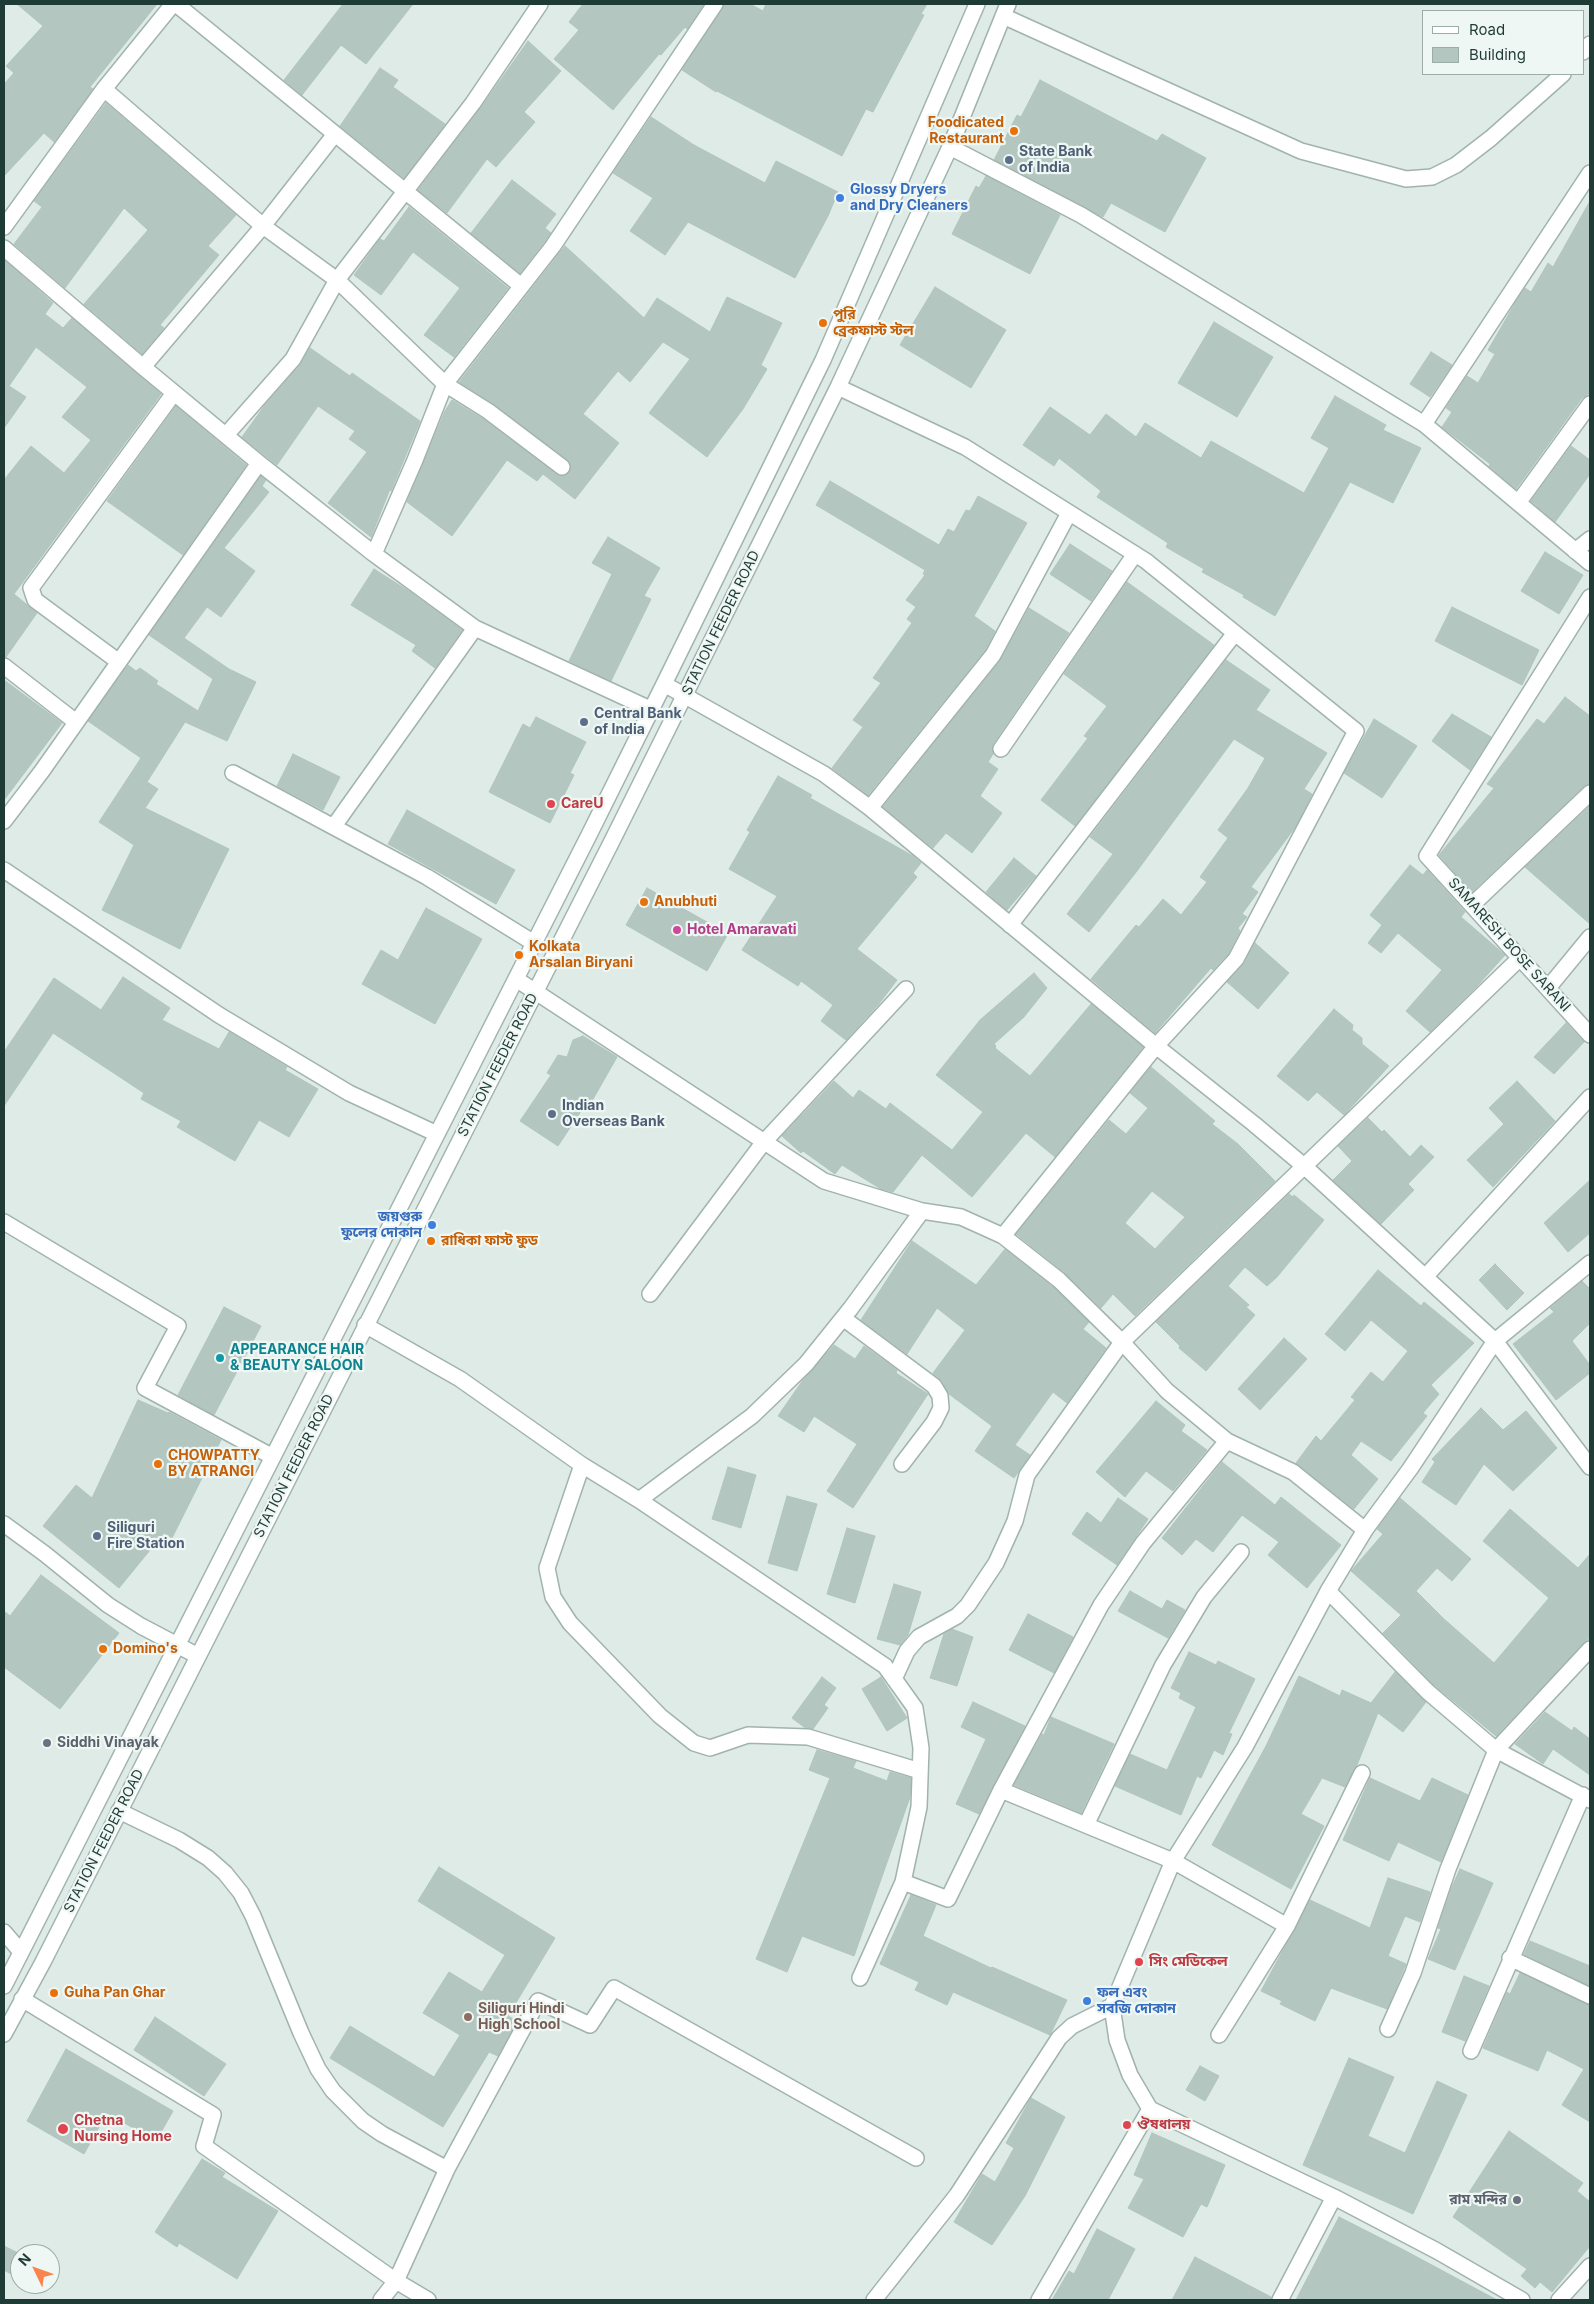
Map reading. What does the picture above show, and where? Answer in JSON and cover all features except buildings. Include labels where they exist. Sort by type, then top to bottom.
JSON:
[{"type":"street","points":[[4,227],[104,88],[175,4],[520,285]]},
{"type":"street","points":[[226,435],[294,359],[338,280],[473,103],[540,4]]},
{"type":"street","points":[[374,554],[415,460],[445,384],[552,246],[715,4]]},
{"type":"street","name":"STATION FEEDER ROAD","points":[[4,1986],[664,684],[823,360],[977,4]]},
{"type":"street","points":[[1006,10],[1301,151],[1406,178],[1432,177],[1456,165],[1547,90],[1562,75]]},
{"type":"street","name":"STATION FEEDER ROAD","points":[[4,2034],[198,1656],[685,695],[838,387],[950,147],[1006,10]]},
{"type":"street","points":[[104,88],[263,226],[338,280],[445,384],[488,411],[562,467]]},
{"type":"street","points":[[143,367],[263,226],[335,134]]},
{"type":"street","points":[[950,147],[1081,215],[1424,424],[1590,563]]},
{"type":"street","points":[[1424,424],[1590,173]]},
{"type":"street","points":[[4,248],[259,463],[374,554],[475,628],[650,709]]},
{"type":"street","points":[[838,387],[965,447],[1135,554],[1356,731],[1236,959],[1156,1046],[1003,1236]]},
{"type":"street","points":[[118,662],[35,600],[31,588],[174,393]]},
{"type":"street","points":[[1518,503],[1590,404]]},
{"type":"street","points":[[4,821],[259,463]]},
{"type":"street","points":[[870,808],[993,655],[1069,513]]},
{"type":"street","points":[[1575,551],[1590,539]]},
{"type":"street","points":[[1001,749],[1135,554]]},
{"type":"street","name":"SAMARESH BOSE SARANI","points":[[1590,597],[1427,856],[1590,1035]]},
{"type":"street","points":[[334,826],[475,628]]},
{"type":"street","points":[[1010,925],[1236,633]]},
{"type":"street","points":[[4,666],[76,722]]},
{"type":"street","points":[[664,684],[824,774],[870,808],[1156,1046],[1304,1166],[1495,1341],[1590,1468]]},
{"type":"street","points":[[233,773],[427,876],[534,943]]},
{"type":"street","points":[[1472,905],[1590,793]]},
{"type":"street","points":[[4,870],[218,1015],[349,1093],[437,1134]]},
{"type":"street","points":[[1548,988],[1590,937]]},
{"type":"street","points":[[894,1679],[908,1651],[919,1637],[957,1616],[973,1598],[996,1563],[1015,1521],[1027,1475],[1122,1342],[1520,958]]},
{"type":"street","points":[[516,979],[824,1182],[922,1210],[961,1217],[1003,1236],[1059,1280],[1122,1342],[1167,1391],[1227,1440],[1293,1472],[1366,1530]]},
{"type":"street","points":[[650,1294],[763,1143],[906,989]]},
{"type":"street","points":[[1425,1277],[1590,1096]]},
{"type":"street","points":[[638,1500],[752,1416],[806,1364],[922,1210]]},
{"type":"street","points":[[4,1222],[178,1326],[145,1388],[273,1457]]},
{"type":"street","points":[[1522,2300],[1437,2251],[1334,2197],[1150,2109],[1130,2075],[1117,2040],[1112,2006],[1174,1861],[1245,1747],[1328,1591],[1366,1530],[1495,1341],[1590,1263]]},
{"type":"street","points":[[842,1318],[934,1386],[940,1396],[941,1408],[934,1422],[902,1464]]},
{"type":"street","points":[[365,1325],[460,1379],[582,1465],[638,1500],[885,1666],[914,1708],[921,1748],[919,1807],[903,1882],[860,1978]]},
{"type":"street","points":[[903,1882],[948,1899],[1001,1790],[1101,1604],[1143,1543],[1227,1440]]},
{"type":"street","points":[[582,1465],[548,1568],[553,1596],[570,1623],[660,1716],[694,1743],[710,1748],[748,1735],[808,1737],[920,1771]]},
{"type":"street","points":[[4,1524],[45,1554],[108,1605],[198,1656]]},
{"type":"street","points":[[1086,1825],[1163,1665],[1204,1597],[1241,1552]]},
{"type":"street","points":[[1328,1591],[1428,1692],[1496,1750],[1587,1798],[1510,1958],[1471,2051]]},
{"type":"street","points":[[1388,2030],[1413,1973],[1448,1869],[1496,1750],[1590,1649]]},
{"type":"street","points":[[1219,2036],[1287,1926],[1362,1772]]},
{"type":"street","points":[[1001,1790],[1174,1861],[1287,1926]]},
{"type":"street","points":[[119,1811],[180,1840],[208,1858],[226,1873],[241,1893],[253,1916],[301,2033],[318,2069],[333,2091],[363,2120],[382,2134],[447,2169]]},
{"type":"street","points":[[4,1932],[21,1952]]},
{"type":"street","points":[[1510,1958],[1590,1996]]},
{"type":"street","points":[[381,2300],[396,2281],[447,2169],[538,2001],[590,2025],[614,1988],[916,2158]]},
{"type":"street","points":[[22,1999],[213,2115],[204,2146],[396,2281],[428,2300]]},
{"type":"street","points":[[874,2300],[958,2194],[1059,2038],[1072,2026],[1112,2006]]},
{"type":"street","points":[[1039,2300],[1150,2109]]},
{"type":"street","points":[[1280,2300],[1334,2197]]},
{"type":"street","points":[[1559,2300],[1590,2266]]},
{"type":"place","name":"Foodicated Restaurant","points":[[1014,131]]},
{"type":"place","name":"State Bank of India","points":[[1009,160]]},
{"type":"place","name":"Glossy Dryers and Dry Cleaners","points":[[840,198]]},
{"type":"place","name":"পুরি ব্রেকফাস্ট স্টল","points":[[823,323]]},
{"type":"place","name":"Central Bank of India","points":[[584,722]]},
{"type":"place","name":"CareU","points":[[551,804]]},
{"type":"place","name":"Anubhuti","points":[[644,902]]},
{"type":"place","name":"Hotel Amaravati","points":[[677,930]]},
{"type":"place","name":"Kolkata Arsalan Biryani","points":[[519,955]]},
{"type":"place","name":"Indian Overseas Bank","points":[[552,1114]]},
{"type":"place","name":"জয়গুরু ফুলের দোকান","points":[[432,1225]]},
{"type":"place","name":"রাধিকা ফাস্ট ফুড","points":[[431,1241]]},
{"type":"place","name":"APPEARANCE HAIR & BEAUTY SALOON","points":[[220,1358]]},
{"type":"place","name":"CHOWPATTY BY ATRANGI","points":[[158,1464]]},
{"type":"place","name":"Siliguri Fire Station","points":[[97,1536]]},
{"type":"place","name":"Domino's","points":[[103,1649]]},
{"type":"place","name":"Siddhi Vinayak","points":[[47,1743]]},
{"type":"place","name":"সিং মেডিকেল","points":[[1139,1962]]},
{"type":"place","name":"Guha Pan Ghar","points":[[54,1993]]},
{"type":"place","name":"ফল এবং সবজি দোকান","points":[[1087,2001]]},
{"type":"place","name":"Siliguri Hindi High School","points":[[468,2017]]},
{"type":"place","name":"ঔষধালয়","points":[[1127,2125]]},
{"type":"place","name":"Chetna Nursing Home","points":[[63,2129]]},
{"type":"place","name":"রাম মন্দির","points":[[1517,2200]]}]
